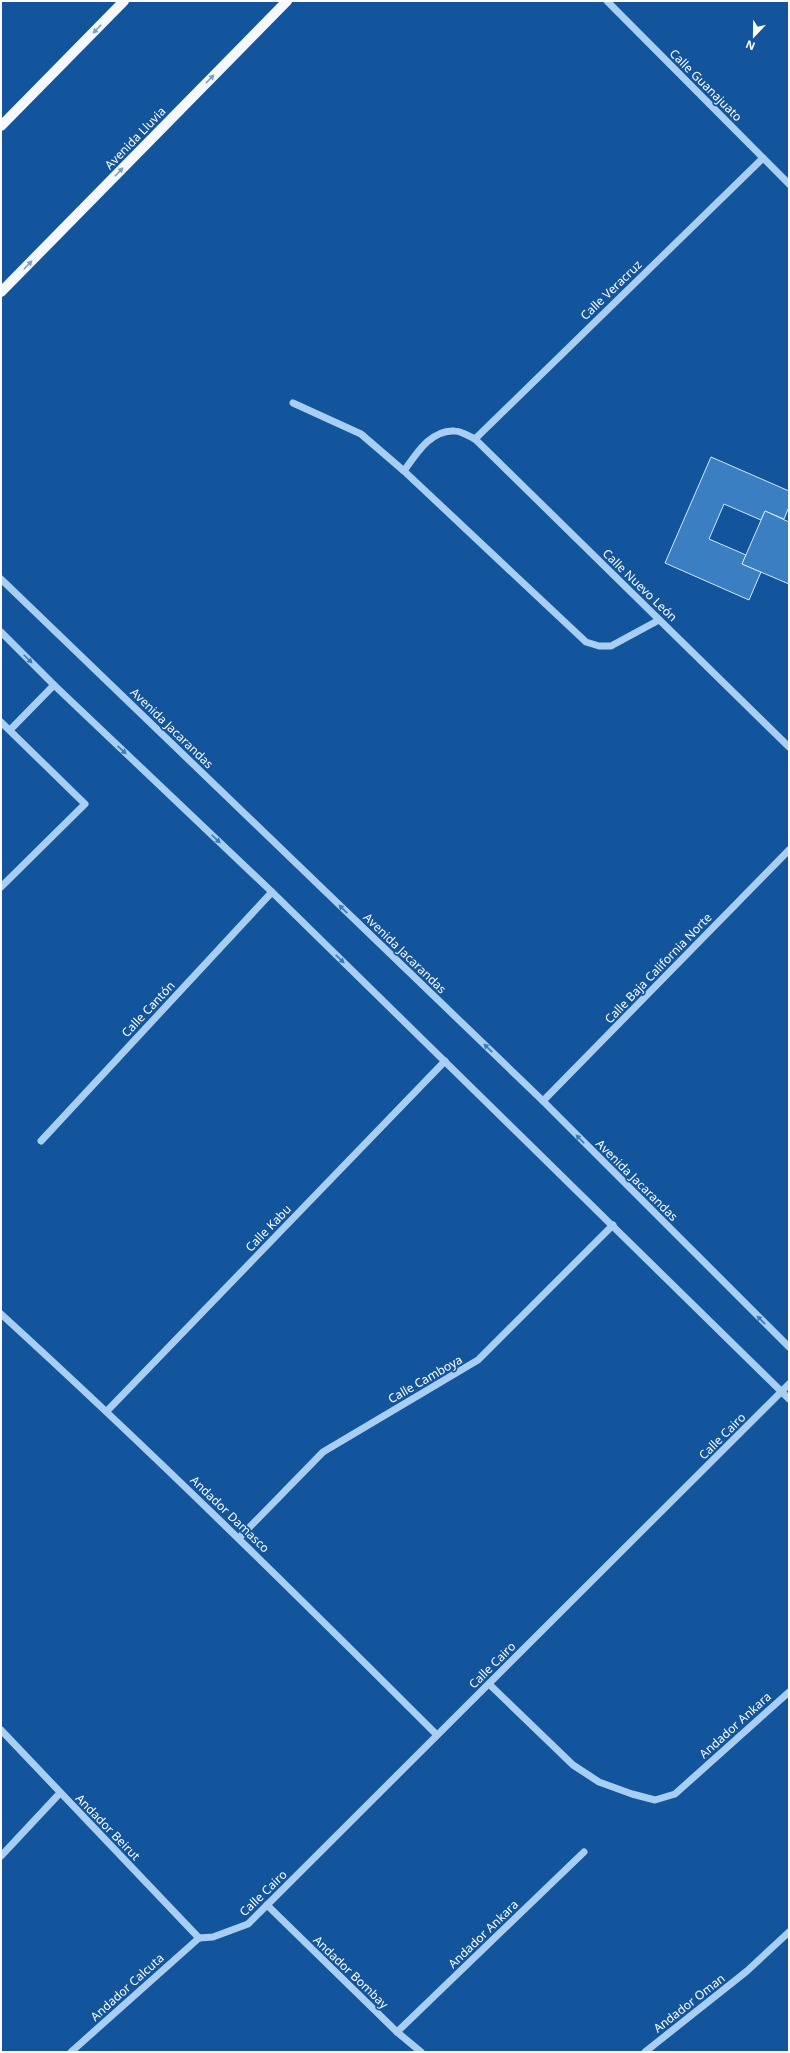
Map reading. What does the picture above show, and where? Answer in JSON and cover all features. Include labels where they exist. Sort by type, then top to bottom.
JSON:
[{"type":"main road","points":[[1,126],[124,1]]},
{"type":"main road","name":"Avenida Lluvia","points":[[1,292],[287,1]]},
{"type":"street","name":"Calle Guanajuato","points":[[607,1],[789,184]]},
{"type":"street","name":"Calle Veracruz","points":[[475,439],[762,158]]},
{"type":"street","points":[[293,403],[361,434],[404,470],[586,642],[599,646],[611,646],[659,620]]},
{"type":"street","name":"Calle Nuevo León","points":[[404,470],[431,438],[443,432],[456,430],[475,439],[789,747]]},
{"type":"street","name":"Avenida Jacarandas","points":[[1,579],[543,1101],[789,1347]]},
{"type":"street","points":[[1,632],[54,685],[272,892],[789,1399]]},
{"type":"street","points":[[10,730],[54,685]]},
{"type":"street","points":[[1,722],[85,804],[1,887]]},
{"type":"street","name":"Calle Baja California Norte","points":[[543,1101],[789,850]]},
{"type":"street","name":"Calle Cantón","points":[[41,1141],[272,892]]},
{"type":"street","name":"Calle Kabu","points":[[107,1411],[445,1061]]},
{"type":"street","name":"Calle Camboya","points":[[239,1538],[323,1452],[478,1360],[613,1225]]},
{"type":"street","name":"Andador Damasco","points":[[1,1314],[107,1411],[239,1538],[438,1735]]},
{"type":"street","name":"Calle Cairo","points":[[199,1938],[213,1937],[248,1924],[789,1384]]},
{"type":"street","name":"Andador Ankara","points":[[489,1684],[573,1765],[599,1782],[632,1794],[655,1800],[675,1794],[789,1692]]},
{"type":"street","name":"Andador Beirut","points":[[1,1730],[199,1938]]},
{"type":"street","points":[[1,1856],[60,1793]]},
{"type":"street","name":"Andador Ankara","points":[[397,2032],[584,1852]]},
{"type":"street","name":"Andador Bombay","points":[[267,1905],[397,2032],[420,2052]]},
{"type":"street","name":"Andador Oman","points":[[645,2052],[747,1971],[789,1932]]},
{"type":"street","name":"Andador Calcuta","points":[[71,2052],[199,1938]]},
{"type":"building","points":[[711,457],[789,491],[789,507],[784,519],[765,511],[761,520],[724,504],[709,539],[746,555],[742,564],[761,572],[749,600],[665,563]]},
{"type":"building","points":[[765,511],[789,522],[789,584],[742,564]]}]
